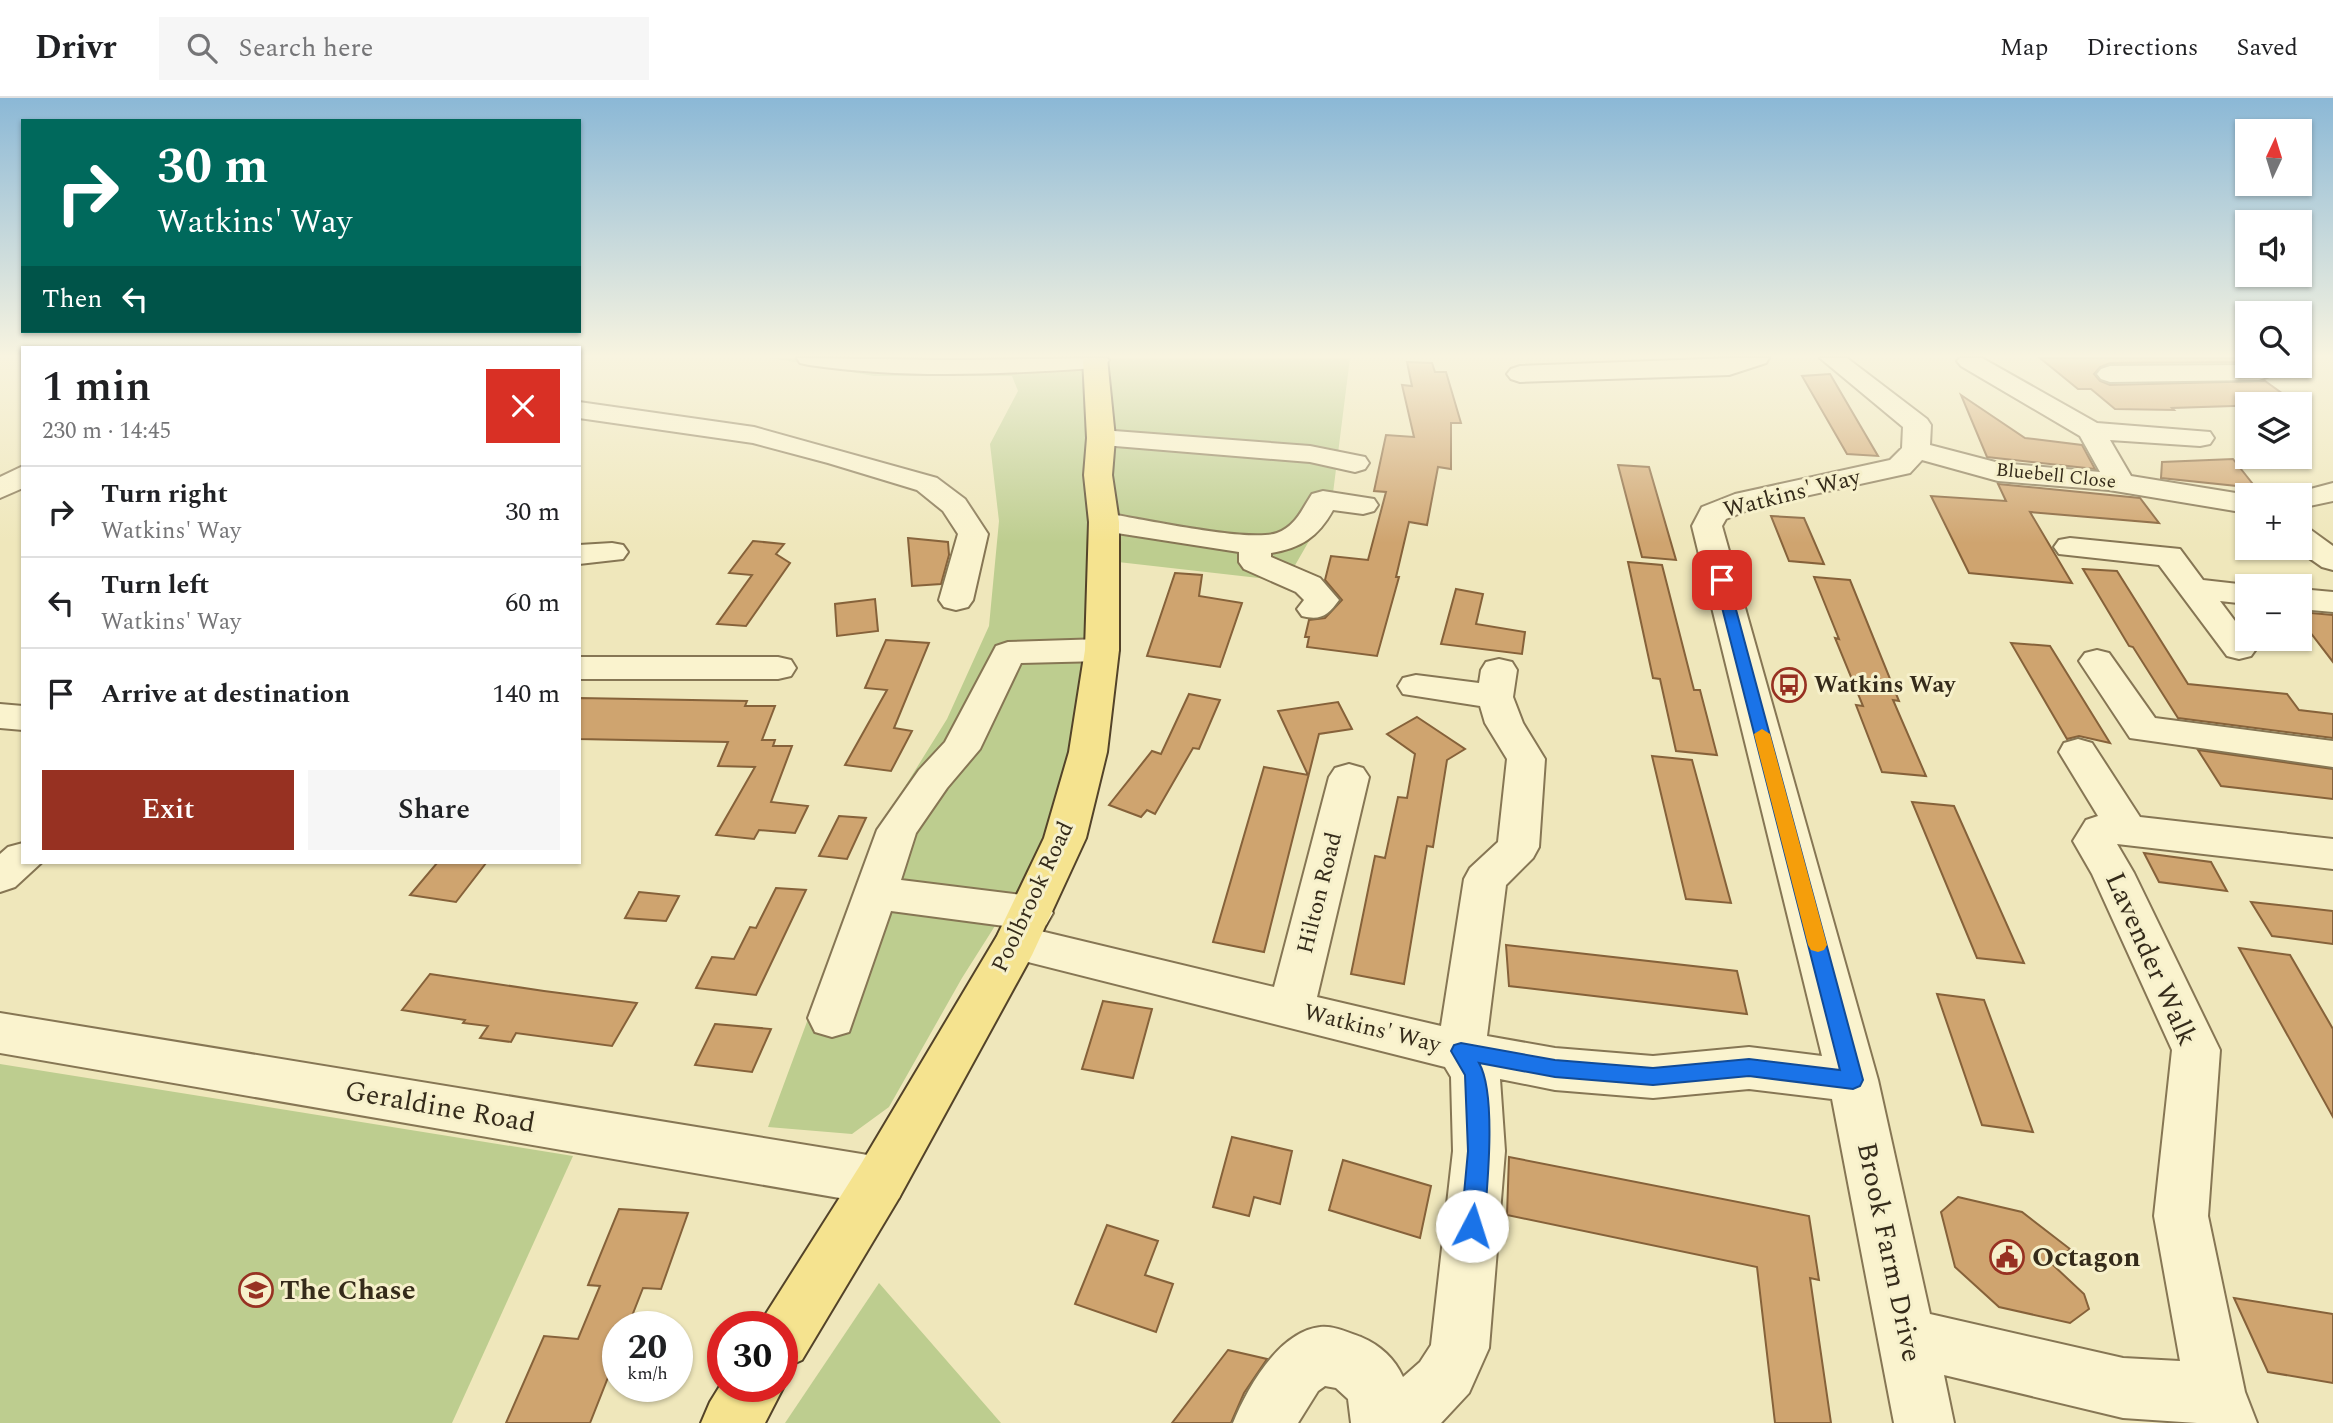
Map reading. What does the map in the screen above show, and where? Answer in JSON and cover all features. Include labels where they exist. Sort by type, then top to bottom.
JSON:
[{"type":"main road","name":"Poolbrook Road","points":[[798,1314],[880,1181],[1023,928],[1065,838],[1088,752],[1102,650],[1104,522],[1098,475],[1100,420]]},
{"type":"main road","points":[[731,1423],[744,1402]]},
{"type":"street","points":[[645,420],[754,436],[838,457],[927,484],[954,505],[973,534],[956,600]]},
{"type":"street","points":[[1910,420],[1917,425],[1916,450]]},
{"type":"street","points":[[2072,420],[2091,431],[2200,438]]},
{"type":"street","points":[[2091,431],[2121,483]]},
{"type":"street","points":[[1101,438],[1367,460]]},
{"type":"street","name":"Bluebell Close","points":[[1916,450],[1998,472],[2121,483],[2235,503]]},
{"type":"street","name":"Watkins' Way","points":[[875,893],[1023,928],[1291,1009],[1461,1051],[1555,1069],[1653,1077],[1749,1068],[1853,1080],[1707,526],[1713,513],[1746,500],[1900,467],[1916,450]]},
{"type":"street","points":[[0,489],[21,476]]},
{"type":"street","points":[[2312,496],[2333,492]]},
{"type":"street","points":[[1104,522],[1255,545],[1281,543],[1309,527],[1322,500],[1363,505]]},
{"type":"street","points":[[1255,545],[1255,562],[1308,585],[1322,600],[1314,610]]},
{"type":"street","points":[[2312,545],[2333,560]]},
{"type":"street","points":[[2070,547],[2169,556],[2235,644]]},
{"type":"street","points":[[581,555],[612,552]]},
{"type":"street","points":[[2193,589],[2235,593]]},
{"type":"street","points":[[2312,600],[2333,602]]},
{"type":"street","points":[[832,1018],[897,831],[933,779],[961,749],[1008,653],[1102,650]]},
{"type":"street","points":[[2097,661],[2143,729],[2333,754]]},
{"type":"street","points":[[581,668],[778,668]]},
{"type":"street","points":[[1388,1423],[1425,1400],[1455,1365],[1460,1348],[1479,1151],[1475,1074],[1461,1051],[1485,879],[1518,848],[1526,759],[1504,723],[1497,683],[1416,686]]},
{"type":"street","points":[[0,716],[21,718]]},
{"type":"street","points":[[2078,752],[2127,830]]},
{"type":"street","name":"Hilton Road","points":[[1291,1009],[1349,777]]},
{"type":"street","name":"Lavender Walk","points":[[1908,1338],[2123,1388],[2221,1407],[2181,1216],[2196,1050],[2113,873],[2094,841],[2100,830],[2127,830],[2333,854]]},
{"type":"street","points":[[0,876],[21,860]]},
{"type":"street","name":"Geraldine Road","points":[[0,1033],[880,1181]]},
{"type":"street","name":"Brook Farm Drive","points":[[1853,1080],[1924,1423]]},
{"type":"street","points":[[1263,1423],[1297,1370],[1320,1356],[1350,1362],[1376,1384],[1381,1423]]},
{"type":"green space","points":[[1003,420],[1342,420],[1332,501],[1286,581],[1118,562],[1081,730],[1043,850],[962,978],[889,1107],[852,1134],[768,1127],[878,830],[947,719],[989,626],[999,521],[990,444]]},
{"type":"green space","name":"The Chase","points":[[0,1064],[573,1156],[452,1423],[0,1423]]},
{"type":"green space","points":[[879,1283],[1001,1423],[785,1423]]},
{"type":"building","points":[[1410,420],[1460,420],[1461,423],[1451,423],[1451,469],[1438,467],[1427,525],[1409,522],[1396,577],[1399,577],[1377,656],[1307,647],[1309,637],[1305,637],[1309,620],[1325,618],[1342,600],[1325,580],[1331,556],[1368,560],[1386,492],[1374,491],[1386,435],[1414,437]]},
{"type":"building","points":[[1827,420],[1857,420],[1878,456],[1847,454]]},
{"type":"building","points":[[1971,420],[1998,420],[2025,438],[2082,445],[2095,469],[1987,457]]},
{"type":"building","points":[[2233,459],[2235,469],[2241,469],[2252,483],[2235,483],[2235,486],[2161,478],[2162,462]]},
{"type":"building","points":[[1618,465],[1649,467],[1676,560],[1642,557]]},
{"type":"building","points":[[1998,484],[2140,498],[2159,523],[2030,512],[2072,583],[1969,573],[1931,496],[2006,501]]},
{"type":"building","points":[[1771,516],[1804,518],[1824,564],[1789,561]]},
{"type":"building","points":[[908,538],[948,542],[949,555],[941,584],[912,586]]},
{"type":"building","points":[[753,541],[784,544],[776,554],[790,563],[746,626],[717,624],[752,575],[729,573]]},
{"type":"building","points":[[1628,562],[1662,565],[1694,690],[1700,690],[1717,755],[1676,751],[1660,679],[1653,678]]},
{"type":"building","points":[[2083,569],[2117,571],[2188,684],[2287,694],[2299,710],[2333,714],[2333,738],[2178,718],[2133,647],[2129,646]]},
{"type":"building","points":[[1175,573],[1202,575],[1199,596],[1242,603],[1220,667],[1147,656]]},
{"type":"building","points":[[1814,577],[1850,580],[1899,701],[1893,700],[1926,776],[1882,772],[1856,705],[1863,706]]},
{"type":"building","points":[[1456,589],[1483,594],[1476,624],[1525,632],[1522,654],[1441,644]]},
{"type":"building","points":[[875,599],[878,631],[837,636],[835,604]]},
{"type":"building","points":[[2312,613],[2333,615],[2333,662],[2312,635]]},
{"type":"building","points":[[886,640],[929,643],[894,728],[912,731],[891,771],[845,765],[887,690],[865,688]]},
{"type":"building","points":[[2011,643],[2050,646],[2110,743],[2079,736],[2067,739]]},
{"type":"building","points":[[1189,694],[1220,700],[1199,749],[1193,748],[1155,814],[1147,810],[1141,817],[1109,805],[1152,751],[1161,754]]},
{"type":"building","points":[[581,698],[747,701],[745,706],[775,706],[762,740],[775,740],[773,746],[792,746],[771,802],[808,806],[795,833],[759,830],[754,839],[716,835],[755,767],[718,766],[728,742],[581,739]]},
{"type":"building","points":[[1338,702],[1352,729],[1319,734],[1264,952],[1213,942],[1264,767],[1308,775],[1278,711]]},
{"type":"building","points":[[1417,717],[1465,749],[1447,760],[1433,847],[1427,846],[1404,984],[1351,974],[1375,856],[1385,858],[1398,797],[1407,798],[1415,754],[1387,734]]},
{"type":"building","points":[[2198,750],[2333,769],[2333,799],[2221,786]]},
{"type":"building","points":[[1652,756],[1692,760],[1731,903],[1686,899]]},
{"type":"building","points":[[1912,802],[1954,806],[2024,963],[1977,958]]},
{"type":"building","points":[[839,816],[866,818],[847,859],[819,856]]},
{"type":"building","points":[[2144,853],[2211,862],[2227,891],[2159,882]]},
{"type":"building","points":[[436,864],[485,864],[456,902],[410,895]]},
{"type":"building","points":[[776,888],[806,890],[756,995],[696,988],[712,957],[734,959],[750,927],[756,928]]},
{"type":"building","points":[[639,892],[679,896],[666,921],[625,918]]},
{"type":"building","points":[[2251,902],[2333,911],[2333,944],[2272,936]]},
{"type":"building","points":[[1506,945],[1737,971],[1747,1014],[1509,986]]},
{"type":"building","points":[[2239,948],[2290,955],[2333,1029],[2333,1117]]},
{"type":"building","points":[[430,974],[637,1003],[612,1046],[516,1033],[511,1042],[480,1038],[488,1026],[402,1010]]},
{"type":"building","points":[[1937,994],[1984,1000],[2033,1132],[1982,1125]]},
{"type":"building","points":[[1103,1001],[1152,1009],[1133,1078],[1082,1069]]},
{"type":"building","points":[[715,1024],[771,1029],[752,1072],[695,1065]]},
{"type":"building","points":[[1232,1137],[1292,1151],[1280,1204],[1254,1197],[1249,1216],[1213,1207]]},
{"type":"building","points":[[1509,1157],[1809,1216],[1819,1280],[1810,1278],[1831,1423],[1775,1423],[1757,1267],[1507,1215]]},
{"type":"building","points":[[1343,1160],[1431,1186],[1420,1238],[1329,1210]]},
{"type":"building","name":"Octagon","points":[[1958,1197],[2022,1212],[2070,1249],[2053,1265],[2084,1294],[2089,1309],[2070,1323],[1999,1307],[1955,1267],[1941,1212]]},
{"type":"building","points":[[619,1209],[688,1213],[661,1289],[643,1288],[634,1311],[602,1311],[602,1393],[590,1423],[506,1423],[544,1336],[578,1339],[600,1286],[588,1285]]},
{"type":"building","points":[[1107,1225],[1158,1241],[1145,1275],[1173,1284],[1156,1332],[1075,1304]]},
{"type":"building","points":[[2234,1298],[2333,1314],[2333,1383],[2268,1372]]},
{"type":"building","points":[[1228,1350],[1267,1359],[1244,1393],[1231,1423],[1172,1423]]},
{"type":"slow traffic","points":[[1762,734],[1818,945]]},
{"type":"place","name":"Watkins Way","points":[[1789,685]]},
{"type":"place","name":"Octagon","points":[[2007,1257]]},
{"type":"place","name":"The Chase","points":[[256,1290]]},
{"type":"route","points":[[1472,1226],[1479,1151],[1475,1074],[1461,1051],[1555,1069],[1653,1077],[1749,1068],[1853,1080],[1722,580]]}]
